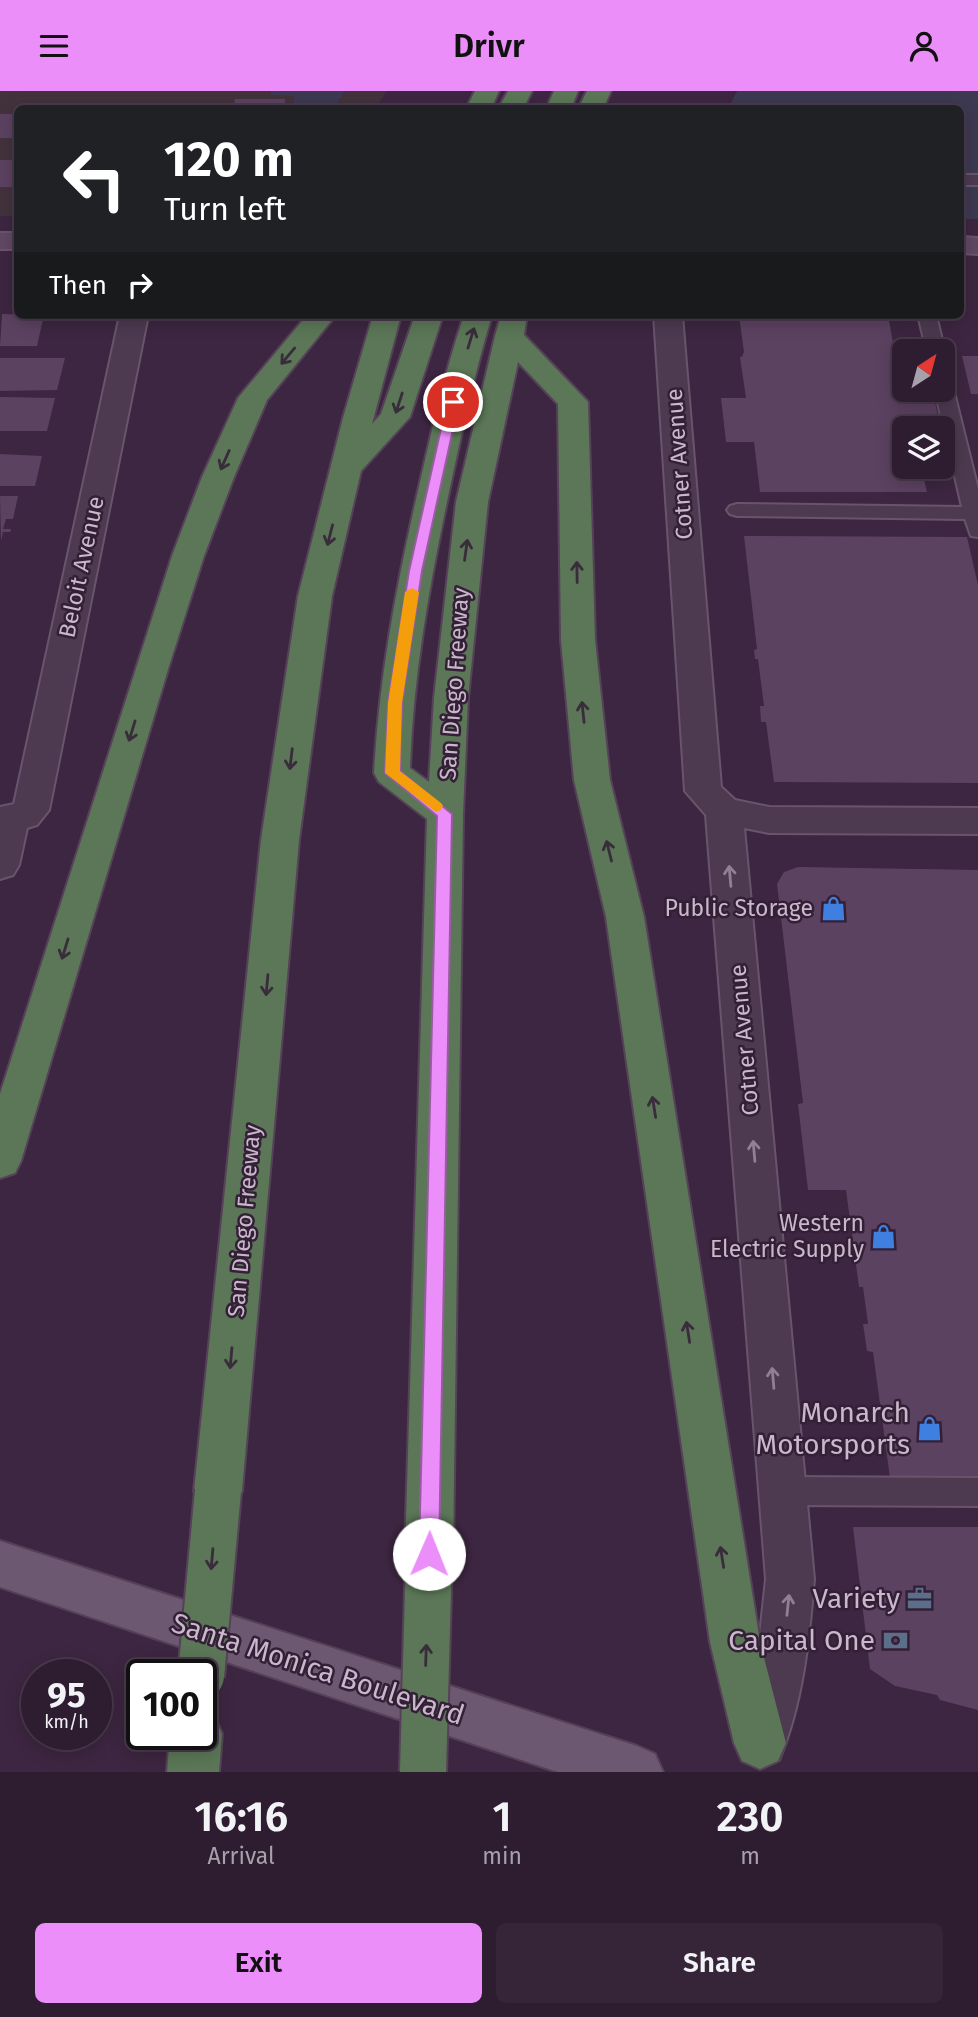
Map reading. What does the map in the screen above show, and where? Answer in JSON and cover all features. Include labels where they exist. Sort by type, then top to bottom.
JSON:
[{"type":"highway","points":[[0,1161],[156,654],[218,477],[253,398],[319,319]]},
{"type":"highway","name":"San Diego Freeway","points":[[203,1659],[281,840],[315,596],[386,319]]},
{"type":"highway","points":[[346,468],[395,417],[428,319]]},
{"type":"highway","points":[[445,814],[392,773],[395,703],[416,571],[458,378],[477,319]]},
{"type":"highway","points":[[512,325],[573,402],[578,640],[592,780],[625,917],[735,1642],[762,1758]]},
{"type":"highway","name":"San Diego Freeway","points":[[423,1772],[445,814],[451,698],[469,526],[512,325]]},
{"type":"highway","points":[[193,1772],[195,1750]]},
{"type":"main road","name":"Santa Monica Boulevard","points":[[0,1565],[637,1772]]},
{"type":"street","name":"Beloit Avenue","points":[[0,865],[12,819],[31,810],[133,319]]},
{"type":"street","name":"Cotner Avenue","points":[[668,319],[703,790],[724,811],[790,1579],[783,1653],[762,1758]]},
{"type":"street","points":[[724,811],[769,820],[978,821]]},
{"type":"lane","points":[[928,319],[933,339]]},
{"type":"lane","points":[[737,510],[976,522],[948,403]]},
{"type":"lane","points":[[783,1491],[978,1492]]},
{"type":"shaded area","points":[[0,91],[387,91],[378,105],[14,105],[14,216],[0,216]]},
{"type":"shaded area","points":[[271,91],[345,91],[336,105],[293,105],[294,96],[271,95]]},
{"type":"shaded area","points":[[737,91],[978,91],[978,219],[964,219],[964,105],[730,105]]},
{"type":"building","points":[[235,99],[285,99],[284,105],[234,105]]},
{"type":"building","points":[[0,114],[14,114],[14,138],[0,138]]},
{"type":"building","points":[[0,160],[14,160],[14,187],[0,187]]},
{"type":"building","points":[[2,314],[14,314],[14,319],[43,319],[37,346],[0,346]]},
{"type":"building","points":[[740,319],[889,319],[892,339],[892,403],[935,403],[938,416],[892,416],[892,479],[924,479],[927,492],[760,492],[754,442],[726,442],[721,398],[746,398],[742,357],[744,352]]},
{"type":"building","points":[[962,356],[978,356],[978,394],[971,394]]},
{"type":"building","points":[[0,358],[65,358],[57,390],[0,391]]},
{"type":"building","points":[[0,397],[55,398],[47,431],[0,431]]},
{"type":"building","points":[[0,454],[42,456],[35,486],[0,486]]},
{"type":"building","points":[[0,496],[18,496],[13,519],[6,519],[3,529],[11,529],[10,532],[3,532],[1,541]]},
{"type":"building","points":[[744,536],[967,537],[978,585],[978,783],[774,782],[766,722],[761,722],[760,706],[764,706],[758,659],[755,659],[754,650],[757,649]]},
{"type":"building","points":[[798,867],[978,870],[978,1478],[890,1478],[873,1352],[867,1351],[863,1324],[868,1324],[863,1287],[859,1287],[846,1190],[808,1190],[798,1104],[803,1103],[777,884],[784,872]]},
{"type":"building","name":"Variety","points":[[853,1527],[978,1527],[978,1710],[940,1700],[937,1695],[895,1686],[870,1669]]},
{"type":"slow traffic","points":[[412,592],[395,703],[392,773],[436,806]]},
{"type":"place","name":"Public Storage","points":[[833,908]]},
{"type":"place","name":"Western Electric Supply","points":[[884,1236]]},
{"type":"place","name":"Monarch Motorsports","points":[[930,1428]]},
{"type":"place","name":"Variety","points":[[920,1598]]},
{"type":"place","name":"Capital One","points":[[895,1640]]},
{"type":"route","points":[[429,1554],[445,814],[392,773],[395,703],[416,571],[453,402]]}]
